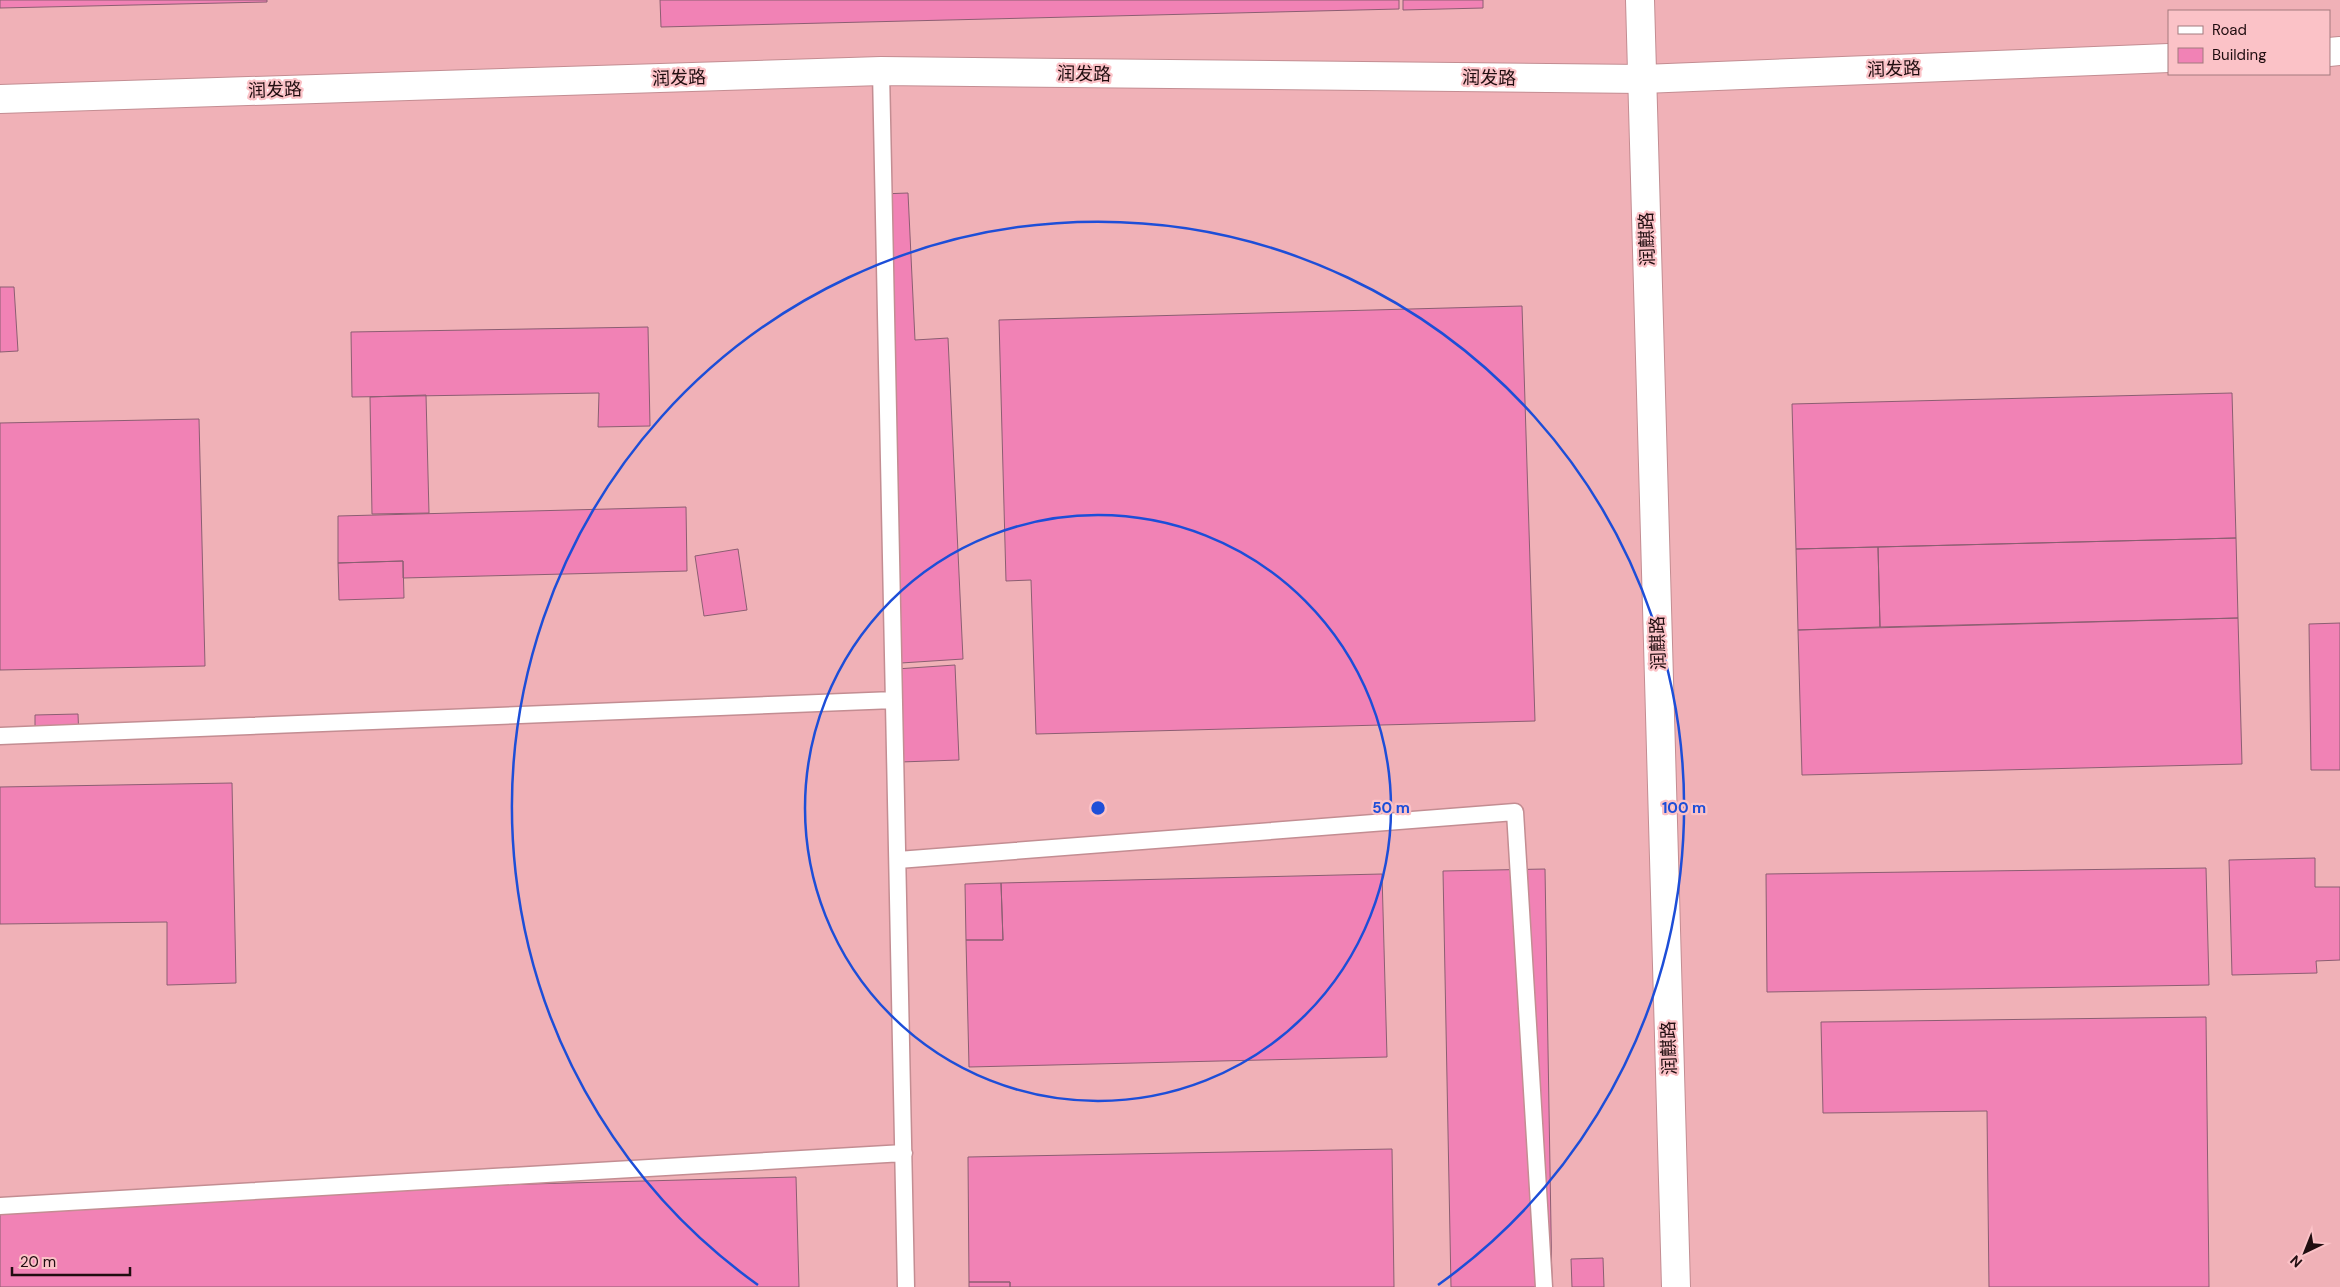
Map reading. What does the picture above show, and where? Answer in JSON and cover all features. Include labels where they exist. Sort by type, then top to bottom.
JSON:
[{"type":"main road","name":"润麒路","points":[[1640,0],[1676,1287]]},
{"type":"main road","name":"润发路","points":[[0,99],[881,72],[1643,79],[2168,58]]},
{"type":"lane","points":[[881,72],[906,1287]]},
{"type":"lane","points":[[0,736],[894,700]]},
{"type":"lane","points":[[898,860],[1515,812],[1544,1287]]},
{"type":"lane","points":[[0,1206],[904,1153]]},
{"type":"shaded area","points":[[0,0],[2340,0],[2340,1287],[0,1287]]},
{"type":"building","points":[[0,0],[267,0],[267,2],[0,8]]},
{"type":"building","points":[[660,0],[1399,0],[1399,9],[661,27]]},
{"type":"building","points":[[1403,0],[1483,0],[1483,8],[1403,10]]},
{"type":"building","points":[[908,193],[915,340],[948,338],[963,659],[901,663],[880,194]]},
{"type":"building","points":[[0,287],[14,287],[18,351],[0,352]]},
{"type":"building","points":[[1522,306],[1535,721],[1036,734],[1031,580],[1006,581],[999,320]]},
{"type":"building","points":[[648,327],[650,426],[598,427],[599,393],[352,397],[351,332]]},
{"type":"building","points":[[2232,393],[2236,538],[1796,549],[1792,404]]},
{"type":"building","points":[[426,395],[429,513],[372,514],[370,397]]},
{"type":"building","points":[[199,419],[205,666],[0,670],[0,423]]},
{"type":"building","points":[[686,507],[687,571],[403,578],[403,561],[338,563],[338,516]]},
{"type":"building","points":[[2236,538],[2238,618],[1880,627],[1878,547]]},
{"type":"building","points":[[1878,547],[1880,627],[1798,630],[1796,549]]},
{"type":"building","points":[[738,549],[747,610],[704,616],[695,556]]},
{"type":"building","points":[[403,561],[404,598],[339,600],[338,563]]},
{"type":"building","points":[[2238,618],[2242,764],[1802,775],[1798,630]]},
{"type":"building","points":[[2340,623],[2340,770],[2311,770],[2309,624]]},
{"type":"building","points":[[955,665],[959,760],[900,762],[896,669]]},
{"type":"building","points":[[78,714],[79,740],[35,741],[35,715]]},
{"type":"building","points":[[232,783],[236,983],[167,985],[167,922],[0,924],[0,787]]},
{"type":"building","points":[[2315,858],[2315,887],[2340,887],[2340,960],[2316,961],[2317,973],[2232,975],[2229,860]]},
{"type":"building","points":[[2206,868],[2209,985],[1767,992],[1766,874]]},
{"type":"building","points":[[1545,869],[1552,1287],[1451,1287],[1443,871]]},
{"type":"building","points":[[1382,874],[1387,1057],[969,1067],[966,940],[1003,940],[1001,883]]},
{"type":"building","points":[[1001,883],[1003,940],[966,940],[965,884]]},
{"type":"building","points":[[2206,1017],[2209,1287],[1989,1287],[1987,1111],[1823,1113],[1821,1022]]},
{"type":"building","points":[[1392,1149],[1394,1287],[1010,1287],[1010,1282],[969,1282],[968,1157]]},
{"type":"building","points":[[796,1177],[799,1287],[0,1287],[0,1198]]},
{"type":"building","points":[[1603,1258],[1604,1287],[1572,1287],[1571,1259]]},
{"type":"building","points":[[969,1282],[1010,1282],[1010,1287],[969,1287]]}]
